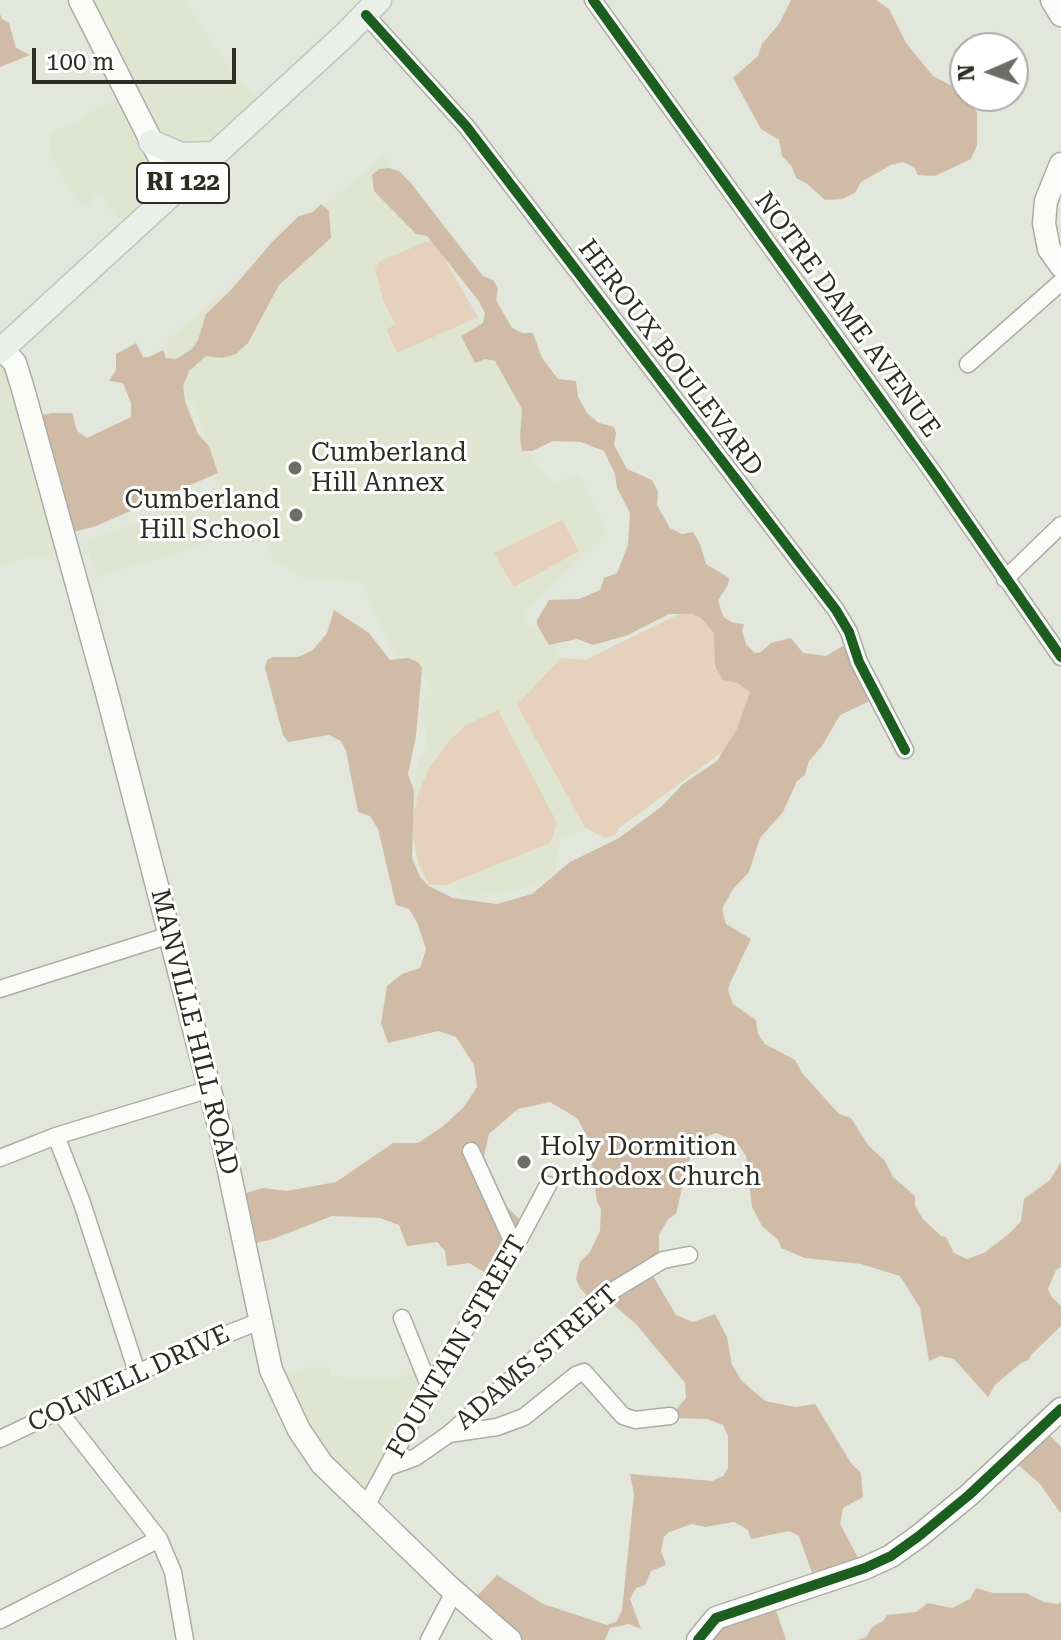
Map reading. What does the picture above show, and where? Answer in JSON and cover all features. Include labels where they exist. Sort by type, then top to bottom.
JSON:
[{"type":"main road","points":[[80,0],[176,190]]},
{"type":"main road","points":[[1052,0],[1061,15]]},
{"type":"main road","name":"RI 122","points":[[1,350],[372,8]]},
{"type":"main road","points":[[151,142],[181,155],[213,154]]},
{"type":"main road","points":[[1061,164],[1046,201],[1044,223],[1049,249],[1061,266]]},
{"type":"main road","name":"MANVILLE HILL ROAD","points":[[1,350],[15,363],[42,454],[170,935],[231,1176],[271,1370],[308,1446],[339,1484],[510,1640]]},
{"type":"main road","points":[[698,1640],[716,1618],[865,1568],[891,1556],[969,1495],[1061,1409]]},
{"type":"street","name":"NOTRE DAME AVENUE","points":[[593,0],[934,474],[1061,657]]},
{"type":"street","name":"HEROUX BOULEVARD","points":[[372,8],[466,126],[836,610],[905,750]]},
{"type":"street","points":[[968,364],[1061,282]]},
{"type":"street","points":[[1005,579],[1061,525]]},
{"type":"street","points":[[0,989],[170,935]]},
{"type":"street","points":[[0,1158],[56,1136],[210,1089]]},
{"type":"street","points":[[56,1136],[82,1203],[137,1372]]},
{"type":"street","points":[[471,1151],[515,1247]]},
{"type":"street","name":"FOUNTAIN STREET","points":[[365,1508],[430,1388],[515,1247],[548,1185]]},
{"type":"street","name":"ADAMS STREET","points":[[389,1467],[416,1457],[449,1434],[609,1293],[663,1260],[689,1255]]},
{"type":"street","points":[[402,1318],[430,1388]]},
{"type":"street","name":"COLWELL DRIVE","points":[[0,1439],[137,1372],[219,1335],[260,1321]]},
{"type":"street","points":[[449,1434],[497,1427],[524,1417],[584,1372],[623,1416],[635,1420],[670,1416]]},
{"type":"street","points":[[58,1410],[159,1539],[173,1572],[185,1640]]},
{"type":"street","points":[[0,1620],[159,1539]]},
{"type":"street","points":[[429,1640],[454,1592]]},
{"type":"shaded area","points":[[85,0],[184,0],[215,49],[265,111],[133,232],[108,207],[101,193],[96,194],[88,206],[79,203],[50,155],[50,133],[81,121],[97,108],[129,96]]},
{"type":"shaded area","points":[[791,0],[876,0],[889,9],[906,43],[933,76],[949,84],[949,112],[977,112],[977,145],[971,159],[935,176],[918,175],[914,167],[903,162],[891,165],[861,182],[855,193],[842,199],[825,200],[796,178],[792,167],[782,156],[779,140],[761,129],[733,78],[758,56],[762,44],[779,24]]},
{"type":"shaded area","points":[[0,14],[9,23],[16,48],[30,55],[0,67]]},
{"type":"shaded area","points":[[384,155],[534,416],[528,452],[552,483],[579,476],[608,533],[523,613],[525,622],[534,627],[544,624],[561,658],[585,660],[702,603],[616,835],[599,824],[560,839],[556,866],[550,875],[530,887],[501,893],[464,896],[454,887],[429,885],[419,865],[413,839],[412,802],[419,760],[428,749],[422,701],[433,691],[424,675],[397,659],[361,582],[303,577],[273,560],[259,527],[250,524],[233,529],[226,538],[97,577],[86,542],[219,490],[211,452],[195,405],[175,375],[165,343]]},
{"type":"shaded area","points":[[379,169],[399,171],[410,182],[483,276],[493,280],[498,288],[496,300],[512,328],[522,333],[533,333],[542,358],[558,379],[576,381],[578,397],[587,413],[599,423],[614,427],[614,445],[627,469],[652,480],[658,492],[657,505],[670,528],[682,534],[693,532],[706,564],[729,578],[718,600],[723,617],[744,624],[742,631],[746,644],[755,653],[771,643],[791,638],[803,653],[826,656],[853,640],[878,697],[840,715],[809,761],[805,775],[797,781],[783,812],[760,838],[749,872],[733,889],[722,909],[726,924],[751,939],[728,990],[733,1004],[756,1020],[758,1034],[765,1044],[795,1060],[802,1073],[839,1114],[851,1118],[868,1145],[885,1161],[893,1177],[915,1196],[915,1206],[923,1219],[946,1237],[954,1253],[967,1259],[984,1253],[1010,1233],[1021,1221],[1024,1199],[1050,1180],[1061,1162],[1061,1267],[1056,1270],[1048,1289],[1061,1306],[1061,1326],[1029,1360],[995,1385],[988,1397],[954,1359],[940,1356],[929,1361],[920,1308],[900,1276],[861,1264],[805,1258],[781,1248],[778,1240],[762,1226],[752,1207],[746,1156],[735,1140],[716,1133],[697,1140],[676,1214],[668,1219],[659,1235],[659,1270],[653,1276],[676,1315],[693,1322],[715,1314],[727,1337],[732,1365],[742,1381],[765,1401],[795,1407],[815,1404],[851,1463],[861,1473],[863,1497],[843,1508],[840,1524],[864,1569],[816,1584],[799,1536],[789,1531],[751,1539],[748,1530],[734,1522],[705,1527],[692,1524],[669,1532],[664,1537],[661,1551],[666,1565],[651,1571],[645,1585],[636,1588],[630,1599],[641,1629],[629,1624],[610,1628],[605,1640],[513,1640],[471,1602],[497,1575],[543,1604],[607,1625],[616,1622],[622,1610],[634,1494],[630,1474],[712,1481],[723,1476],[728,1468],[728,1436],[723,1425],[707,1419],[669,1418],[686,1398],[685,1383],[636,1324],[608,1300],[597,1307],[580,1288],[576,1279],[580,1262],[590,1252],[600,1231],[601,1209],[597,1202],[589,1140],[577,1118],[550,1102],[518,1109],[489,1134],[484,1156],[500,1200],[520,1220],[496,1279],[469,1263],[447,1266],[445,1251],[437,1242],[407,1246],[399,1225],[380,1218],[332,1216],[270,1240],[250,1244],[240,1195],[263,1188],[287,1191],[336,1182],[393,1143],[418,1143],[442,1127],[463,1108],[477,1087],[474,1065],[456,1037],[438,1031],[388,1043],[381,1023],[387,986],[402,974],[420,968],[426,949],[409,909],[396,905],[378,829],[370,816],[358,812],[346,751],[341,741],[329,735],[288,742],[283,735],[265,668],[267,660],[273,657],[298,657],[313,650],[327,633],[334,610],[369,633],[390,660],[408,658],[418,662],[422,668],[416,736],[408,774],[414,791],[412,858],[420,877],[429,886],[453,898],[497,904],[532,894],[570,862],[619,838],[661,807],[683,784],[717,761],[737,729],[750,692],[738,683],[723,680],[715,666],[714,633],[693,614],[669,614],[628,635],[593,645],[577,639],[549,645],[537,620],[549,600],[579,599],[600,590],[604,578],[617,573],[628,545],[630,513],[604,451],[581,442],[553,441],[532,451],[522,451],[522,409],[495,361],[485,359],[475,363],[461,336],[483,323],[485,313],[427,236],[416,234],[374,191],[372,175]]},
{"type":"shaded area","points":[[321,204],[329,211],[331,238],[279,285],[248,343],[236,354],[222,358],[206,356],[189,371],[183,386],[185,401],[198,434],[209,446],[218,473],[96,526],[70,533],[38,416],[72,413],[77,431],[87,438],[131,417],[131,403],[123,383],[109,381],[116,370],[116,354],[136,343],[143,357],[163,350],[166,358],[176,359],[192,349],[206,314],[299,216],[313,212]]},
{"type":"shaded area","points":[[433,239],[478,317],[397,353],[387,330],[395,324],[383,299],[375,268],[380,261]]},
{"type":"shaded area","points":[[9,349],[71,549],[44,559],[27,556],[0,566],[0,357]]},
{"type":"shaded area","points":[[562,520],[579,551],[514,587],[494,553]]},
{"type":"shaded area","points":[[702,603],[715,603],[783,707],[618,829],[616,835],[604,838],[585,827],[517,705],[561,658],[585,660]]},
{"type":"shaded area","points":[[498,710],[557,823],[550,843],[446,885],[429,885],[419,865],[413,839],[413,817],[419,792],[429,768],[449,741],[466,725]]},
{"type":"shaded area","points":[[425,1366],[432,1382],[374,1503],[330,1470],[284,1376],[307,1367],[328,1367],[332,1377],[395,1379]]},
{"type":"shaded area","points":[[1044,1429],[1061,1447],[1061,1514],[1040,1484],[1015,1462]]},
{"type":"shaded area","points":[[976,1588],[993,1593],[1026,1593],[1044,1602],[1061,1602],[1061,1640],[858,1640],[866,1637],[872,1627],[887,1615],[916,1612],[928,1603],[952,1608],[970,1599]]},
{"type":"shaded area","points":[[772,1598],[786,1640],[700,1640]]},
{"type":"cycle path","points":[[593,0],[934,474],[1061,657]]},
{"type":"cycle path","points":[[366,15],[466,126],[836,610],[905,750]]},
{"type":"cycle path","points":[[698,1640],[716,1618],[865,1568],[891,1556],[969,1495],[1061,1409]]},
{"type":"place","name":"Cumberland Hill Annex","points":[[295,468]]},
{"type":"place","name":"Cumberland Hill School","points":[[296,515]]},
{"type":"place","name":"Holy Dormition Orthodox Church","points":[[524,1162]]}]
